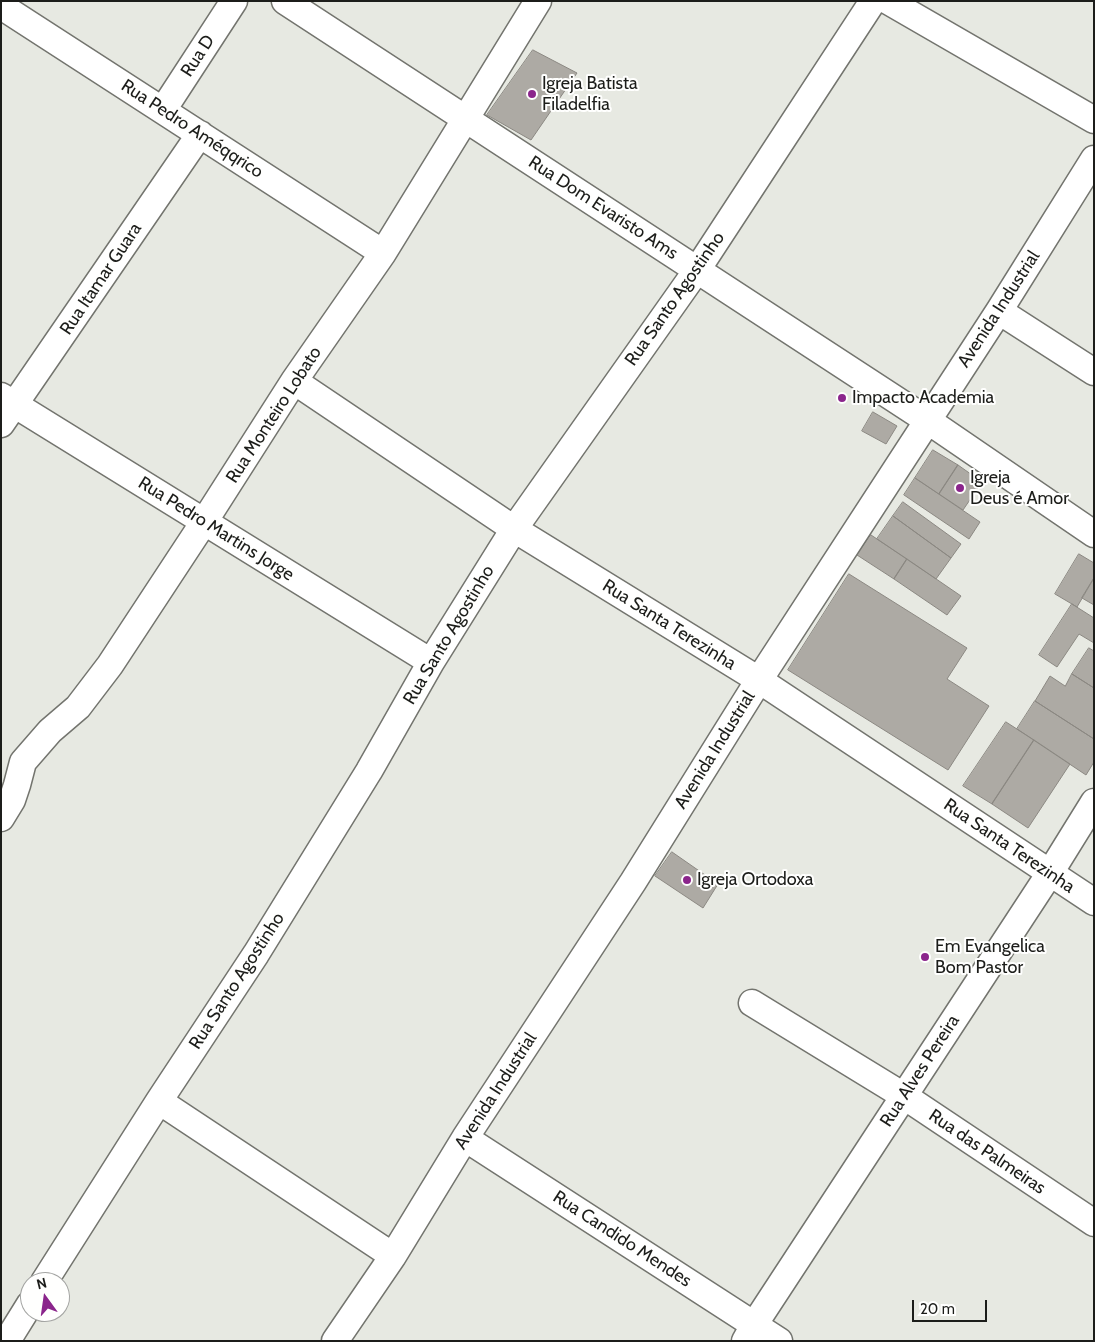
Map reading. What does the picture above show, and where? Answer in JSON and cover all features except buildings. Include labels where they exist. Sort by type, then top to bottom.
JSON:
[{"type":"street","name":"Rua D","points":[[163,110],[234,1]]},
{"type":"street","name":"Rua Dom Evaristo Ams","points":[[285,1],[927,420],[1094,534]]},
{"type":"street","name":"Rua Monteiro Lobato","points":[[1,818],[12,800],[23,762],[50,731],[78,706],[99,679],[204,522],[294,381],[383,253],[538,1]]},
{"type":"street","name":"Rua Santo Agostinho","points":[[50,1272],[271,929],[369,771],[431,662],[514,529],[697,270],[873,1]]},
{"type":"street","points":[[888,1],[1094,120]]},
{"type":"street","name":"Rua Pedro Améqqrico","points":[[4,14],[163,110],[383,253]]},
{"type":"street","name":"Rua Itamar Guara","points":[[6,408],[200,134]]},
{"type":"street","name":"Avenida Industrial","points":[[335,1341],[393,1256],[465,1138],[633,882],[760,680],[999,311],[1094,159]]},
{"type":"street","points":[[999,311],[1094,372]]},
{"type":"street","name":"Rua Santa Terezinha","points":[[294,381],[514,529],[760,680],[1094,902]]},
{"type":"street","name":"Rua Pedro Martins Jorge","points":[[6,408],[204,522],[431,662]]},
{"type":"street","name":"Rua Alves Pereira","points":[[750,1333],[1050,873],[1094,802]]},
{"type":"street","name":"Rua das Palmeiras","points":[[752,1003],[904,1096],[1094,1223]]},
{"type":"street","points":[[159,1101],[393,1256]]},
{"type":"street","name":"Rua Candido Mendes","points":[[465,1138],[750,1333],[779,1341]]},
{"type":"street","points":[[7,1341],[20,1320]]},
{"type":"place","name":"Igreja Batista Filadelfia","points":[[532,94]]},
{"type":"place","name":"Impacto Academia","points":[[842,398]]},
{"type":"place","name":"Igreja Deus é Amor","points":[[960,488]]},
{"type":"place","name":"Igreja Ortodoxa","points":[[687,880]]},
{"type":"place","name":"Em Evangelica Bom Pastor","points":[[925,957]]}]
